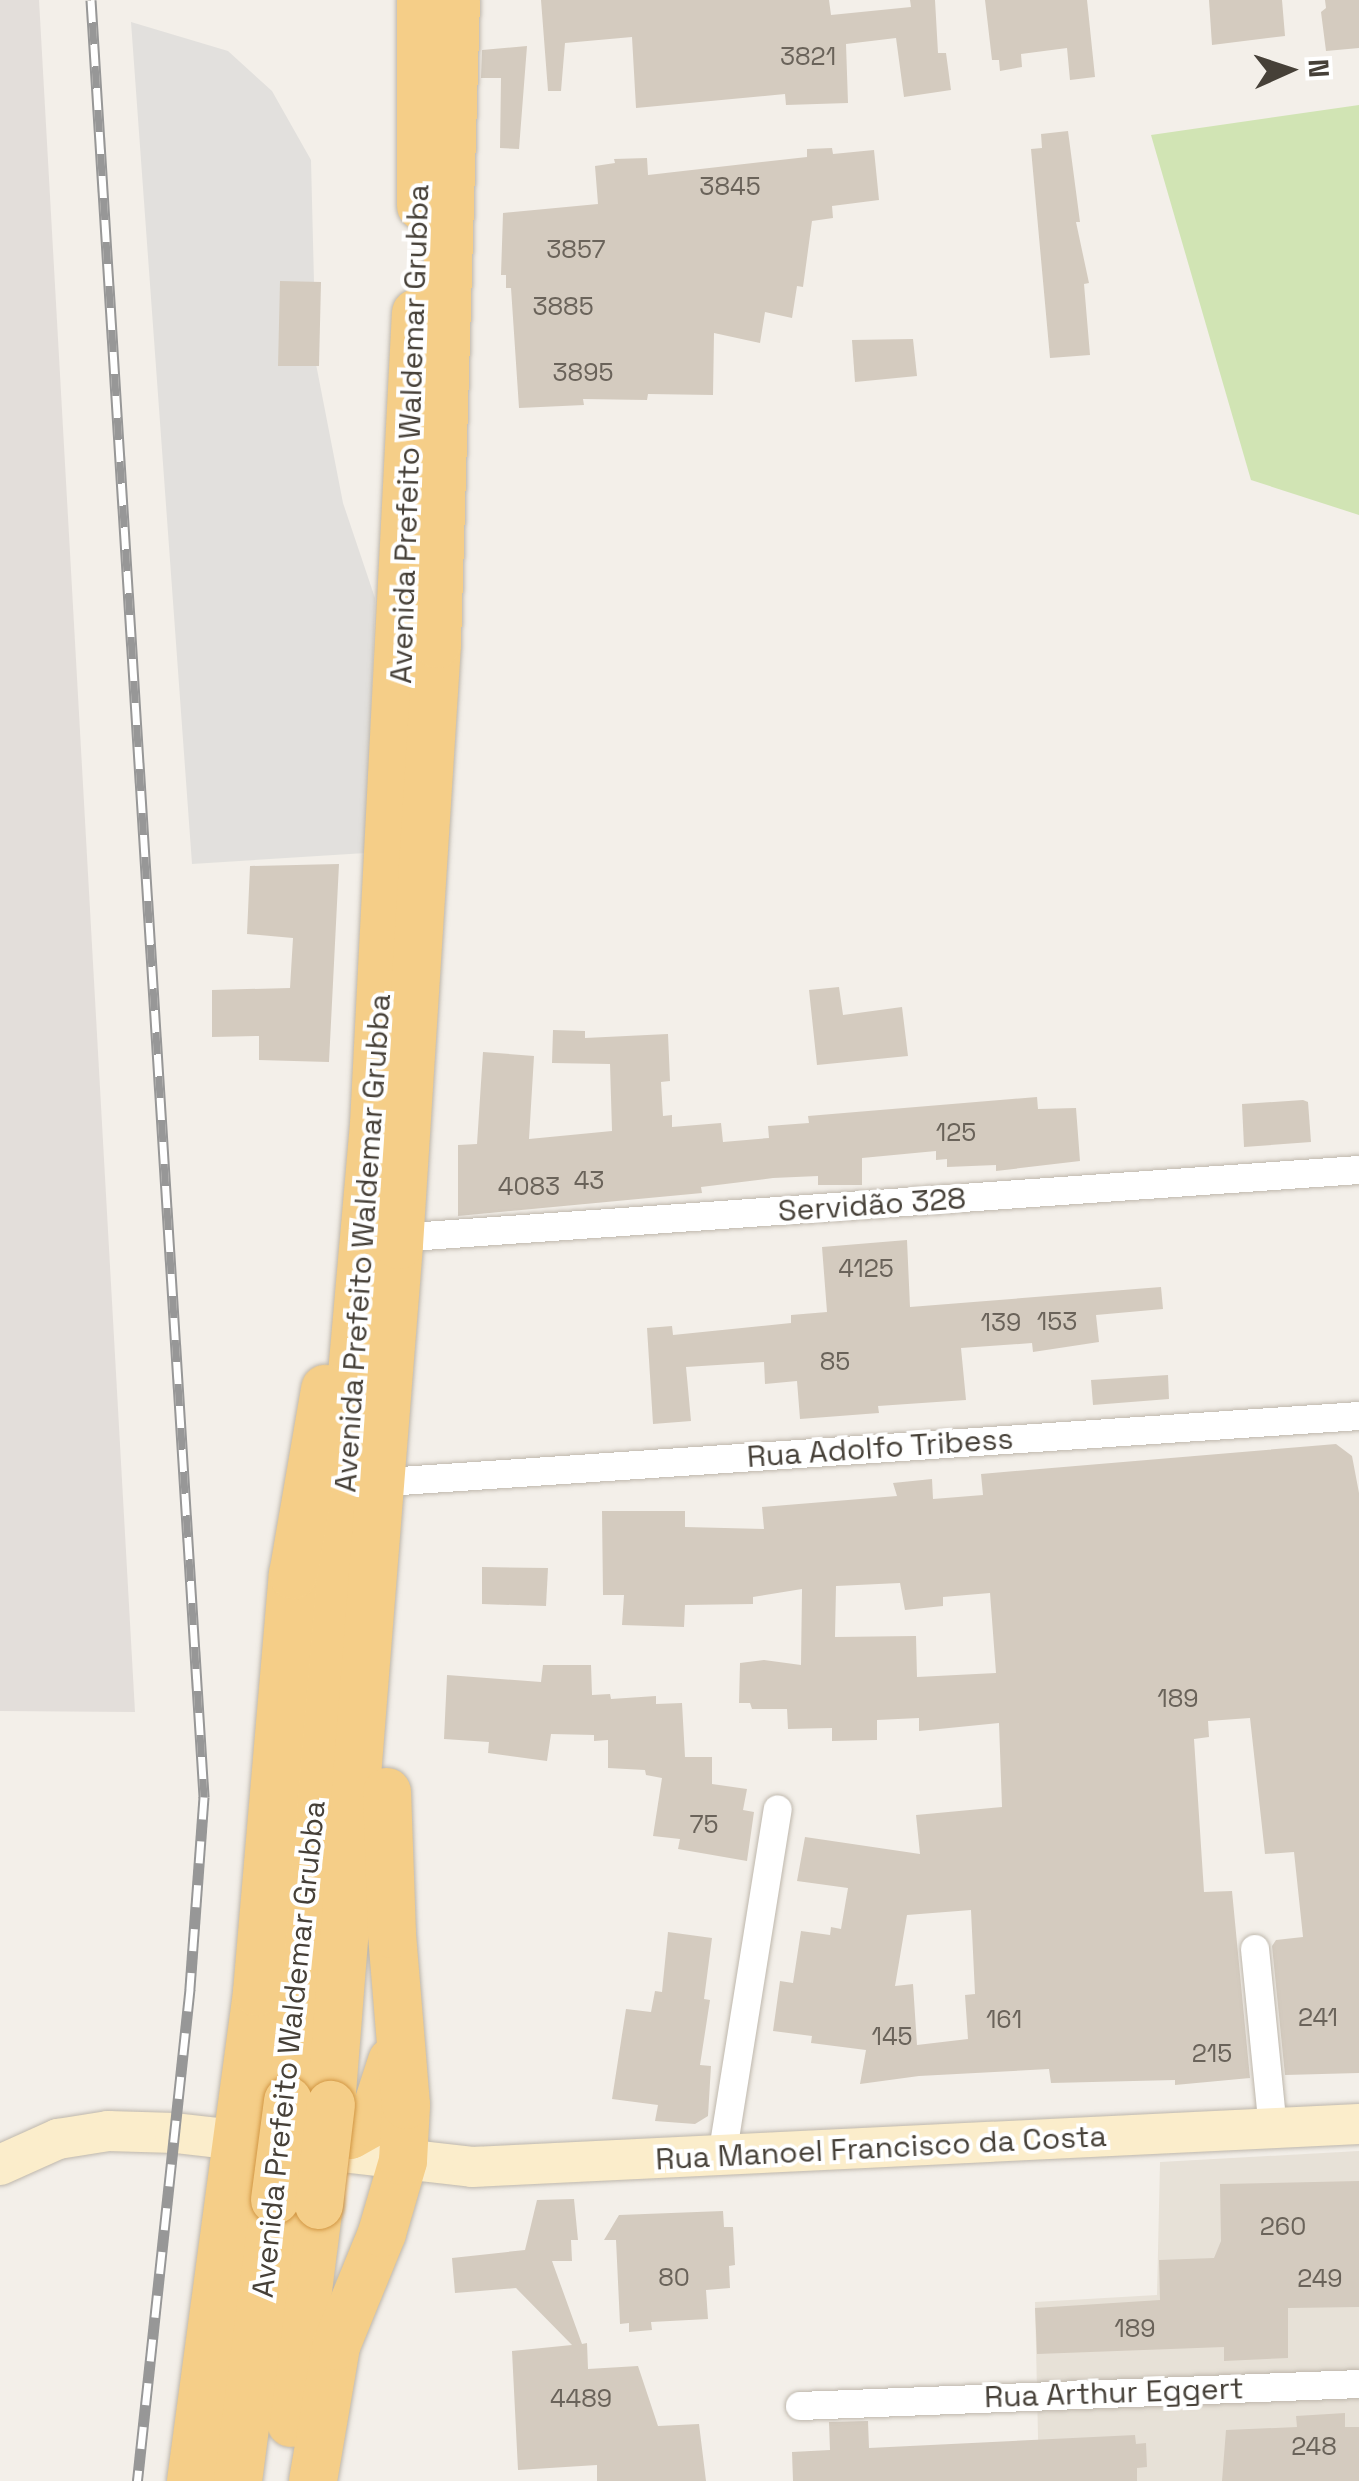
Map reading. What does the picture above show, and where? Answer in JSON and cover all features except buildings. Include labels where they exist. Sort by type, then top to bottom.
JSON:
[{"type":"highway","name":"Avenida Prefeito Waldemar Grubba","points":[[284,2481],[297,2203],[288,2099],[368,1200],[404,606],[421,216],[422,0]]},
{"type":"highway","name":"Avenida Prefeito Waldemar Grubba","points":[[288,2099],[408,1109],[437,644],[456,0]]},
{"type":"highway","points":[[313,2481],[336,2346],[382,2234],[404,2162],[406,2105],[386,1837],[388,1696],[410,1237],[408,1109]]},
{"type":"highway","points":[[288,2099],[250,2110],[264,2126],[350,2135],[372,2123],[382,2103],[398,2007]]},
{"type":"highway","points":[[190,2481],[237,2140],[288,2099]]},
{"type":"highway","name":"Avenida Prefeito Waldemar Grubba","points":[[238,2481],[297,2203]]},
{"type":"main road","name":"Rua Manoel Francisco da Costa","points":[[0,2164],[80,2134],[175,2133],[472,2167],[1359,2124]]},
{"type":"street","name":"Servidão 328","points":[[410,1237],[1346,1171]]},
{"type":"street","name":"Rua Adolfo Tribess","points":[[401,1480],[1359,1416]]},
{"type":"street","points":[[722,2157],[778,1809]]},
{"type":"street","points":[[1255,1949],[1273,2129]]},
{"type":"street","name":"Rua Arthur Eggert","points":[[800,2406],[1359,2384]]},
{"type":"shaded area","points":[[0,0],[39,0],[135,1712],[0,1711]]},
{"type":"shaded area","points":[[131,22],[228,51],[272,91],[311,160],[316,364],[343,503],[375,598],[366,853],[192,864]]},
{"type":"shaded area","points":[[1359,2151],[1359,2481],[1039,2481],[1035,2302],[1157,2295],[1160,2162]]},
{"type":"green space","points":[[1359,105],[1359,515],[1251,480],[1151,135]]},
{"type":"railway","points":[[91,0],[204,1797],[190,1989],[137,2481]]}]
